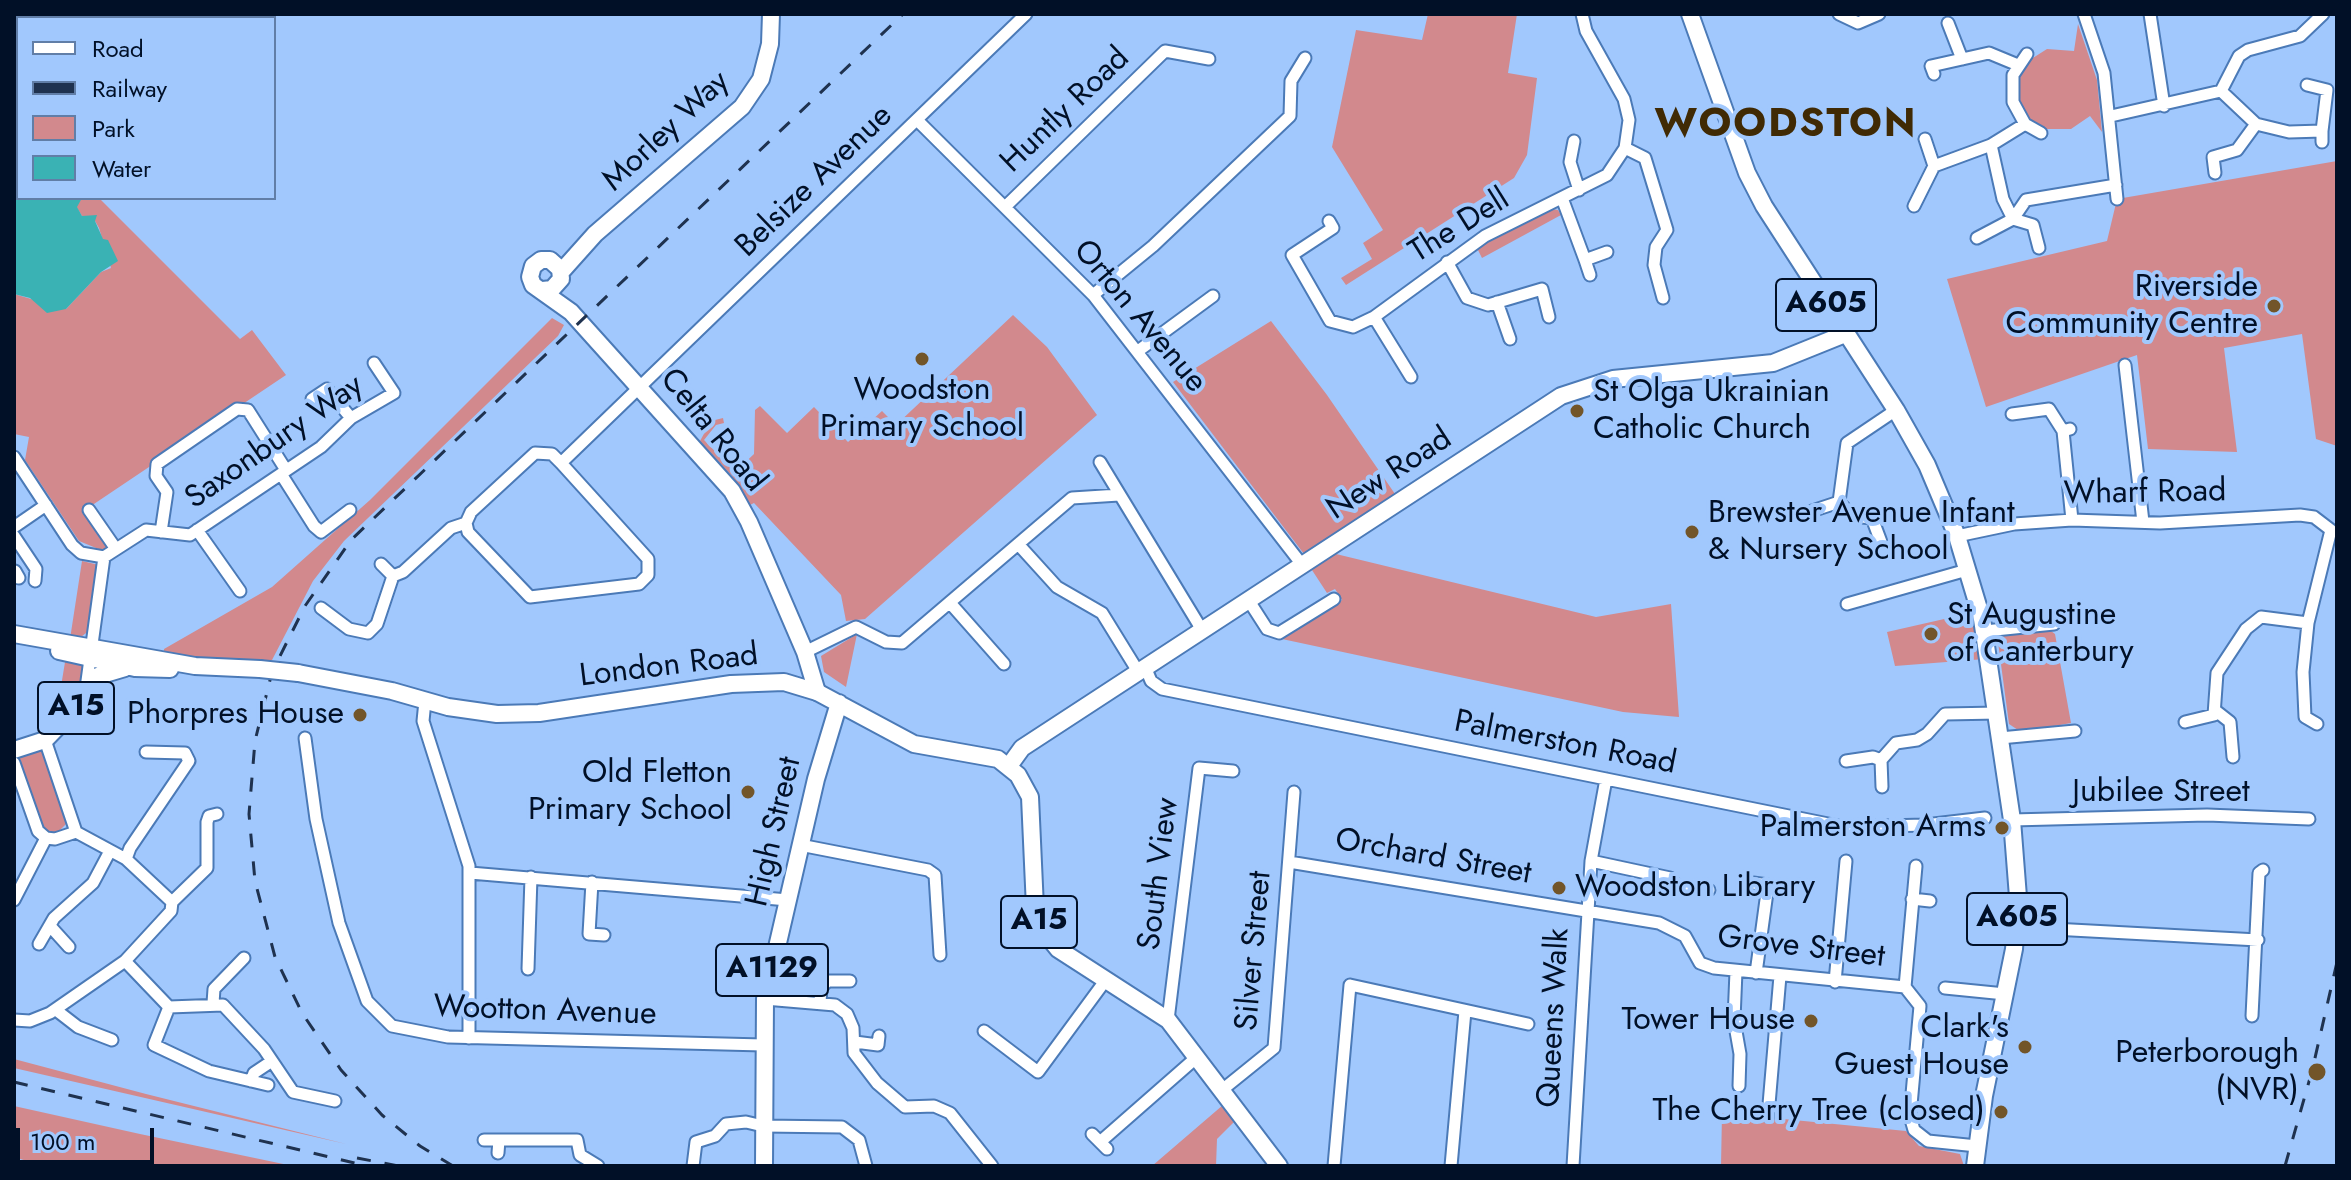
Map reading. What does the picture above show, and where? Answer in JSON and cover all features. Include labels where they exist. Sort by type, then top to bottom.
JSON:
[{"type":"main road","name":"Morley Way","points":[[561,276],[595,234],[727,124],[748,100],[764,70],[771,14]]},
{"type":"main road","name":"A605","points":[[1690,14],[1747,173],[1845,334],[1896,410],[1927,465],[1957,536],[1985,631],[2012,820],[2016,927],[1975,1166]]},
{"type":"main road","name":"Morley Way","points":[[545,259],[595,234]]},
{"type":"main road","points":[[545,259],[555,262],[561,276],[552,289],[543,290],[532,283],[530,271],[536,262],[545,259]]},
{"type":"main road","name":"Celta Road","points":[[561,276],[571,312]]},
{"type":"main road","name":"Celta Road","points":[[543,290],[571,312],[732,491],[749,522],[805,652],[817,692]]},
{"type":"main road","name":"New Road","points":[[1009,766],[1022,748],[1577,388],[1648,374],[1759,366],[1786,359],[1845,334]]},
{"type":"main road","name":"London Road","points":[[14,634],[92,651],[135,668],[195,666]]},
{"type":"main road","name":"London Road","points":[[14,642],[195,666],[298,673],[497,714],[539,713],[731,684],[784,682],[817,692],[914,744],[985,754],[1009,766]]},
{"type":"main road","points":[[92,651],[160,664],[169,669]]},
{"type":"main road","name":"A15","points":[[14,750],[45,740],[75,709],[86,688],[98,676],[114,669],[135,668]]},
{"type":"main road","name":"High Street","points":[[764,1166],[765,999],[830,725],[839,703]]},
{"type":"main road","name":"A15","points":[[1009,766],[1024,783],[1030,797],[1036,863],[1035,908],[1041,928],[1058,949],[1168,1020],[1279,1166]]},
{"type":"street","name":"Belsize Avenue","points":[[561,463],[1026,14]]},
{"type":"street","points":[[1582,14],[1586,31],[1624,99],[1629,120],[1625,148],[1645,158],[1667,230],[1656,247],[1654,265],[1663,298]]},
{"type":"street","points":[[1839,14],[1853,23],[1879,14]]},
{"type":"street","points":[[2084,14],[2104,73],[2111,116],[2117,199]]},
{"type":"street","points":[[2150,14],[2164,106]]},
{"type":"street","points":[[2111,116],[2221,91],[2239,56],[2248,50],[2300,36],[2323,14]]},
{"type":"street","points":[[1948,23],[1962,59]]},
{"type":"street","name":"Huntly Road","points":[[1006,206],[1165,51],[1209,59]]},
{"type":"street","points":[[1934,74],[1931,66],[1989,53],[2018,65]]},
{"type":"street","points":[[2027,54],[2018,65],[2011,88],[2013,102],[2025,124],[2041,133]]},
{"type":"street","points":[[1093,295],[1153,246],[1290,116],[1291,81],[1305,58]]},
{"type":"street","points":[[2221,91],[2256,124],[2322,137],[2327,90],[2307,85]]},
{"type":"street","name":"Orton Avenue","points":[[917,120],[1093,295],[1303,566]]},
{"type":"street","points":[[1914,206],[1934,166],[1991,145],[2025,124]]},
{"type":"street","points":[[2215,173],[2213,157],[2237,150],[2256,124]]},
{"type":"street","points":[[1925,139],[1934,166]]},
{"type":"street","points":[[1574,141],[1570,162],[1579,190]]},
{"type":"street","points":[[1991,145],[2003,199],[2013,219],[2033,225],[2039,248]]},
{"type":"street","name":"The Dell","points":[[1329,221],[1333,228],[1292,255],[1330,321],[1353,327],[1374,317],[1485,236],[1607,175],[1625,148]]},
{"type":"street","points":[[1977,238],[2013,219],[2026,200],[2116,185]]},
{"type":"street","points":[[1562,198],[1590,275]]},
{"type":"street","points":[[1585,260],[1607,252]]},
{"type":"street","points":[[1447,262],[1467,298],[1488,305],[1542,289],[1549,317]]},
{"type":"street","points":[[1138,351],[1213,296]]},
{"type":"street","points":[[1497,302],[1510,339]]},
{"type":"street","points":[[1374,317],[1411,377]]},
{"type":"street","name":"Saxonbury Way","points":[[104,557],[140,532],[161,532],[183,537],[197,530],[321,447],[351,418],[394,393],[374,363]]},
{"type":"street","points":[[2125,365],[2143,522]]},
{"type":"street","points":[[312,399],[327,389],[351,418]]},
{"type":"street","points":[[161,532],[167,492],[156,476],[157,464],[237,409],[248,410],[314,526],[321,532],[350,510]]},
{"type":"street","points":[[2012,414],[2049,409],[2067,430],[2072,520]]},
{"type":"street","points":[[1839,502],[1847,443],[1896,410]]},
{"type":"street","points":[[535,453],[552,454],[648,559],[648,575],[639,584],[530,597],[468,532],[466,523],[471,512],[535,453]]},
{"type":"street","points":[[14,457],[72,545],[81,553],[104,557],[86,688]]},
{"type":"street","points":[[1100,462],[1202,630]]},
{"type":"street","points":[[805,652],[856,627],[886,642],[902,643],[1072,498],[1119,495]]},
{"type":"street","points":[[1800,515],[1839,502]]},
{"type":"street","points":[[1839,502],[1852,516],[1872,518],[1881,542]]},
{"type":"street","points":[[14,527],[46,505]]},
{"type":"street","points":[[89,510],[116,549]]},
{"type":"street","name":"Wharf Road","points":[[1957,536],[2014,524],[2072,520],[2143,522],[2300,515],[2314,517],[2331,530],[2308,623]]},
{"type":"street","points":[[321,608],[349,629],[368,633],[377,624],[398,574],[451,528],[466,523]]},
{"type":"street","points":[[197,530],[240,591]]},
{"type":"street","points":[[14,536],[36,569],[35,581]]},
{"type":"street","points":[[1018,544],[1057,587],[1102,613],[1142,671]]},
{"type":"street","points":[[381,564],[398,574]]},
{"type":"street","points":[[1847,604],[1967,570]]},
{"type":"street","points":[[14,577],[19,578],[15,571]]},
{"type":"street","points":[[1249,601],[1267,629],[1279,633],[1334,599]]},
{"type":"street","points":[[951,604],[1004,664]]},
{"type":"street","points":[[2185,722],[2210,717],[2216,711],[2217,673],[2246,629],[2261,617],[2308,623],[2302,702],[2305,717],[2317,724]]},
{"type":"street","points":[[1985,631],[2054,624]]},
{"type":"street","name":"Palmerston Road","points":[[1142,671],[1162,689],[1852,828],[1925,825],[1985,818]]},
{"type":"street","points":[[425,701],[423,721],[470,873],[469,1038]]},
{"type":"street","points":[[2216,711],[2230,722],[2233,757]]},
{"type":"street","points":[[1882,787],[1881,760],[1896,743],[1917,740],[1927,734],[1945,714],[1998,713]]},
{"type":"street","points":[[2000,738],[2075,731]]},
{"type":"street","name":"Wootton Avenue","points":[[305,738],[324,862],[339,923],[367,1001],[392,1026],[425,1035],[469,1038],[763,1045]]},
{"type":"street","points":[[45,740],[76,832]]},
{"type":"street","points":[[126,859],[130,848],[189,761],[185,753],[146,752]]},
{"type":"street","points":[[1846,761],[1873,757],[1881,760]]},
{"type":"street","points":[[14,763],[33,818],[46,838]]},
{"type":"street","name":"South View","points":[[1168,1020],[1199,768],[1233,771]]},
{"type":"street","name":"Queens Walk","points":[[1573,1166],[1591,861],[1606,779]]},
{"type":"street","name":"Silver Street","points":[[1222,1090],[1274,1048],[1294,792]]},
{"type":"street","points":[[14,1020],[30,1021],[56,1010],[125,961],[171,911],[172,902],[207,868],[207,822],[209,816],[217,814]]},
{"type":"street","name":"Jubilee Street","points":[[2012,820],[2207,815],[2309,819]]},
{"type":"street","points":[[46,838],[76,832],[126,859],[172,902]]},
{"type":"street","points":[[14,900],[46,838]]},
{"type":"street","points":[[800,845],[928,870],[935,875],[940,955]]},
{"type":"street","points":[[39,944],[50,926],[93,883],[110,851]]},
{"type":"street","points":[[1591,861],[1670,878],[1680,889],[1709,890]]},
{"type":"street","points":[[1835,982],[1846,861]]},
{"type":"street","name":"Orchard Street","points":[[1289,862],[1323,864],[1672,926],[1685,936],[1694,955]]},
{"type":"street","name":"Grove Street","points":[[1916,866],[1905,987],[1920,1006],[1910,1116],[1914,1130],[1928,1141],[1977,1146]]},
{"type":"street","points":[[2252,1016],[2259,873],[2263,870]]},
{"type":"street","points":[[470,873],[788,900]]},
{"type":"street","points":[[528,969],[531,877]]},
{"type":"street","points":[[1753,883],[1769,879],[1756,973]]},
{"type":"street","points":[[592,882],[589,934],[604,935]]},
{"type":"street","points":[[1912,899],[1930,901]]},
{"type":"street","points":[[50,926],[69,947]]},
{"type":"street","points":[[2016,927],[2258,940]]},
{"type":"street","name":"Grove Street","points":[[1694,955],[1700,963],[1736,971],[1905,987]]},
{"type":"street","points":[[213,1003],[214,989],[244,958]]},
{"type":"street","points":[[125,961],[169,1007]]},
{"type":"street","points":[[1736,971],[1734,1020],[1740,1054],[1739,1086]]},
{"type":"street","points":[[1768,1116],[1780,976]]},
{"type":"street","points":[[820,1003],[821,987],[828,981],[850,981]]},
{"type":"street","points":[[984,1031],[1038,1072],[1105,981]]},
{"type":"street","points":[[1334,1166],[1347,988],[1350,985],[1528,1024]]},
{"type":"street","points":[[1945,988],[2005,994]]},
{"type":"street","points":[[765,999],[835,1005],[847,1014],[858,1059],[897,1102],[905,1107],[941,1108],[992,1166]]},
{"type":"street","points":[[169,1007],[223,1005],[272,1061],[293,1092],[335,1101]]},
{"type":"street","points":[[169,1007],[154,1045],[209,1071],[268,1085]]},
{"type":"street","points":[[56,1010],[78,1027],[112,1040]]},
{"type":"street","points":[[1451,1166],[1465,1011]]},
{"type":"street","points":[[1734,1020],[1762,1022]]},
{"type":"street","points":[[855,1042],[878,1045],[879,1036]]},
{"type":"street","points":[[1100,1142],[1197,1057]]},
{"type":"street","points":[[251,1081],[254,1073],[272,1061]]},
{"type":"street","points":[[693,1166],[696,1142],[715,1136],[726,1124],[746,1122],[763,1126],[842,1127],[859,1140],[866,1166]]},
{"type":"street","points":[[484,1140],[498,1147],[577,1140],[580,1155],[598,1166]]},
{"type":"green space","points":[[1428,14],[1517,14],[1508,73],[1537,78],[1527,155],[1514,178],[1346,285],[1341,278],[1372,259],[1363,243],[1383,230],[1332,147],[1356,30],[1422,40]]},
{"type":"green space","points":[[2078,24],[2097,80],[2102,132],[2090,116],[2071,129],[2044,129],[2032,122],[2017,101],[2018,74],[2025,63],[2047,49],[2074,51]]},
{"type":"green space","points":[[2337,161],[2337,446],[2316,439],[2302,334],[2224,348],[2237,452],[2148,449],[2137,355],[1986,407],[1947,279],[2107,241],[2117,199]]},
{"type":"green space","points":[[80,200],[101,200],[240,339],[252,330],[286,375],[82,512],[108,549],[101,550],[79,541],[25,460],[29,437],[14,434],[14,294],[66,309],[101,272],[111,268],[99,228],[95,221],[82,216],[76,206]]},
{"type":"green space","points":[[1552,209],[1558,210],[1561,215],[1482,258],[1477,248]]},
{"type":"green space","points":[[1013,315],[1047,347],[1097,415],[865,619],[846,621],[841,595],[754,503],[748,506],[732,476],[700,441],[711,421],[723,418],[724,423],[716,425],[704,440],[735,472],[754,454],[755,410],[760,406],[787,433],[814,407],[848,442],[882,411],[896,425]]},
{"type":"green space","points":[[552,318],[564,325],[558,336],[344,541],[313,581],[272,660],[260,663],[164,656],[164,649],[272,587],[370,500]]},
{"type":"green space","points":[[1271,321],[1327,395],[1395,494],[1304,554],[1173,382]]},
{"type":"green space","points":[[1336,554],[1596,617],[1671,604],[1679,717],[1623,712],[1282,639],[1342,600],[1335,589],[1327,593],[1310,567]]},
{"type":"green space","points":[[82,561],[99,565],[90,630],[77,640],[70,639]]},
{"type":"green space","points":[[1975,612],[1985,659],[1895,666],[1887,632]]},
{"type":"green space","points":[[2047,628],[2055,634],[2071,723],[2021,732],[2009,724],[1998,642],[2005,632]]},
{"type":"green space","points":[[857,634],[846,687],[824,672],[821,656]]},
{"type":"green space","points":[[66,656],[85,664],[82,686],[54,729]]},
{"type":"green space","points":[[43,746],[66,816],[66,824],[56,834],[41,830],[16,754]]},
{"type":"green space","points":[[14,1059],[146,1094],[346,1144],[14,1068]]},
{"type":"green space","points":[[1223,1105],[1235,1121],[1217,1139],[1216,1166],[1152,1166]]},
{"type":"green space","points":[[14,1106],[293,1166],[43,1166],[14,1157]]},
{"type":"green space","points":[[1722,1113],[1906,1131],[1919,1146],[1960,1154],[1964,1166],[1721,1166]]},
{"type":"water","points":[[14,137],[16,200],[81,200],[77,207],[82,216],[97,215],[95,221],[103,239],[108,240],[118,261],[101,272],[66,309],[47,313],[30,298],[14,294]]},
{"type":"railway","points":[[453,1166],[420,1146],[382,1115],[341,1070],[302,1013],[275,957],[255,881],[249,814],[255,741],[272,672],[305,606],[351,540],[903,14]]},
{"type":"railway","points":[[2285,1166],[2312,1071],[2337,962]]},
{"type":"railway","points":[[14,1082],[367,1166]]},
{"type":"railway","points":[[357,1158],[399,1166]]},
{"type":"place","name":"Riverside Community Centre","points":[[2274,306]]},
{"type":"place","name":"Woodston Primary School","points":[[922,359]]},
{"type":"place","name":"St Olga Ukrainian Catholic Church","points":[[1577,411]]},
{"type":"place","name":"Brewster Avenue Infant & Nursery School","points":[[1692,532]]},
{"type":"place","name":"St Augustine of Canterbury","points":[[1931,634]]},
{"type":"place","name":"Phorpres House","points":[[360,715]]},
{"type":"place","name":"Old Fletton Primary School","points":[[748,792]]},
{"type":"place","name":"Palmerston Arms","points":[[2002,828]]},
{"type":"place","name":"Woodston Library","points":[[1559,888]]},
{"type":"place","name":"Tower House","points":[[1811,1021]]},
{"type":"place","name":"Clark's Guest House","points":[[2025,1047]]},
{"type":"place","name":"Peterborough (NVR)","points":[[2317,1072]]},
{"type":"place","name":"The Cherry Tree (closed)","points":[[2001,1112]]},
{"type":"district","name":"WOODSTON","points":[[1786,126]]}]
